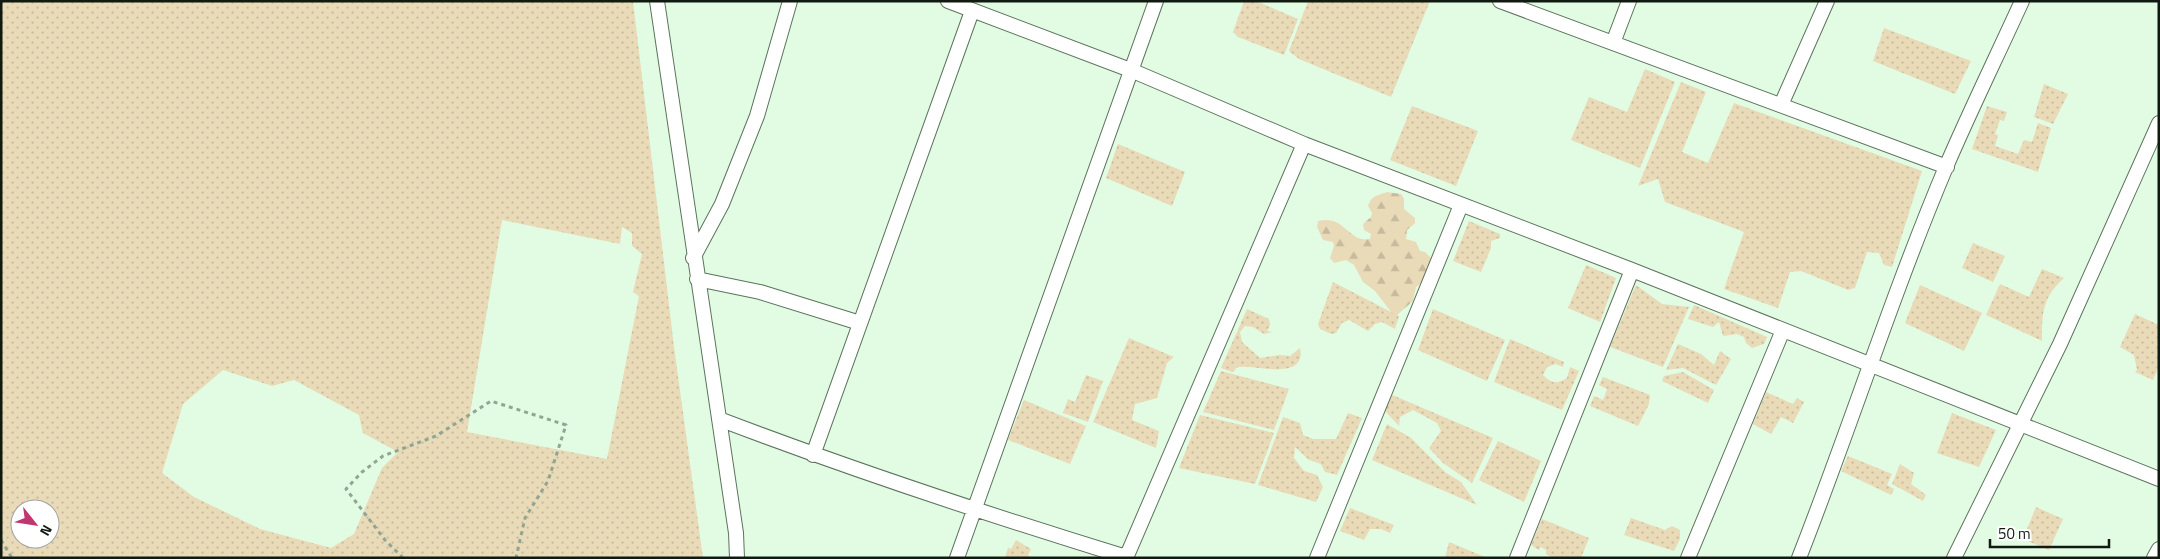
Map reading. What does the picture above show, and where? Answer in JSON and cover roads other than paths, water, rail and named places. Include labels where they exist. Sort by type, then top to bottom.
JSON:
[{"type":"street","points":[[656,1],[737,558]]},
{"type":"street","points":[[693,258],[722,204],[757,116],[790,1]]},
{"type":"street","points":[[948,1],[1132,72],[1304,144],[1632,270],[2159,479]]},
{"type":"street","points":[[957,558],[1156,1]]},
{"type":"street","points":[[1500,1],[1946,167]]},
{"type":"street","points":[[1613,43],[1628,1]]},
{"type":"street","points":[[1781,105],[1827,1]]},
{"type":"street","points":[[1800,558],[1833,471],[1870,364],[1946,167],[2022,1]]},
{"type":"street","points":[[813,455],[972,11]]},
{"type":"street","points":[[1954,558],[2060,344],[2159,123]]},
{"type":"street","points":[[718,419],[813,455],[973,510],[1126,558],[1304,144]]},
{"type":"street","points":[[1317,558],[1462,205]]},
{"type":"street","points":[[1517,558],[1632,270]]},
{"type":"street","points":[[697,279],[760,292],[860,323]]},
{"type":"street","points":[[1688,558],[1783,330]]},
{"type":"street","points":[[2154,558],[2159,549]]}]
